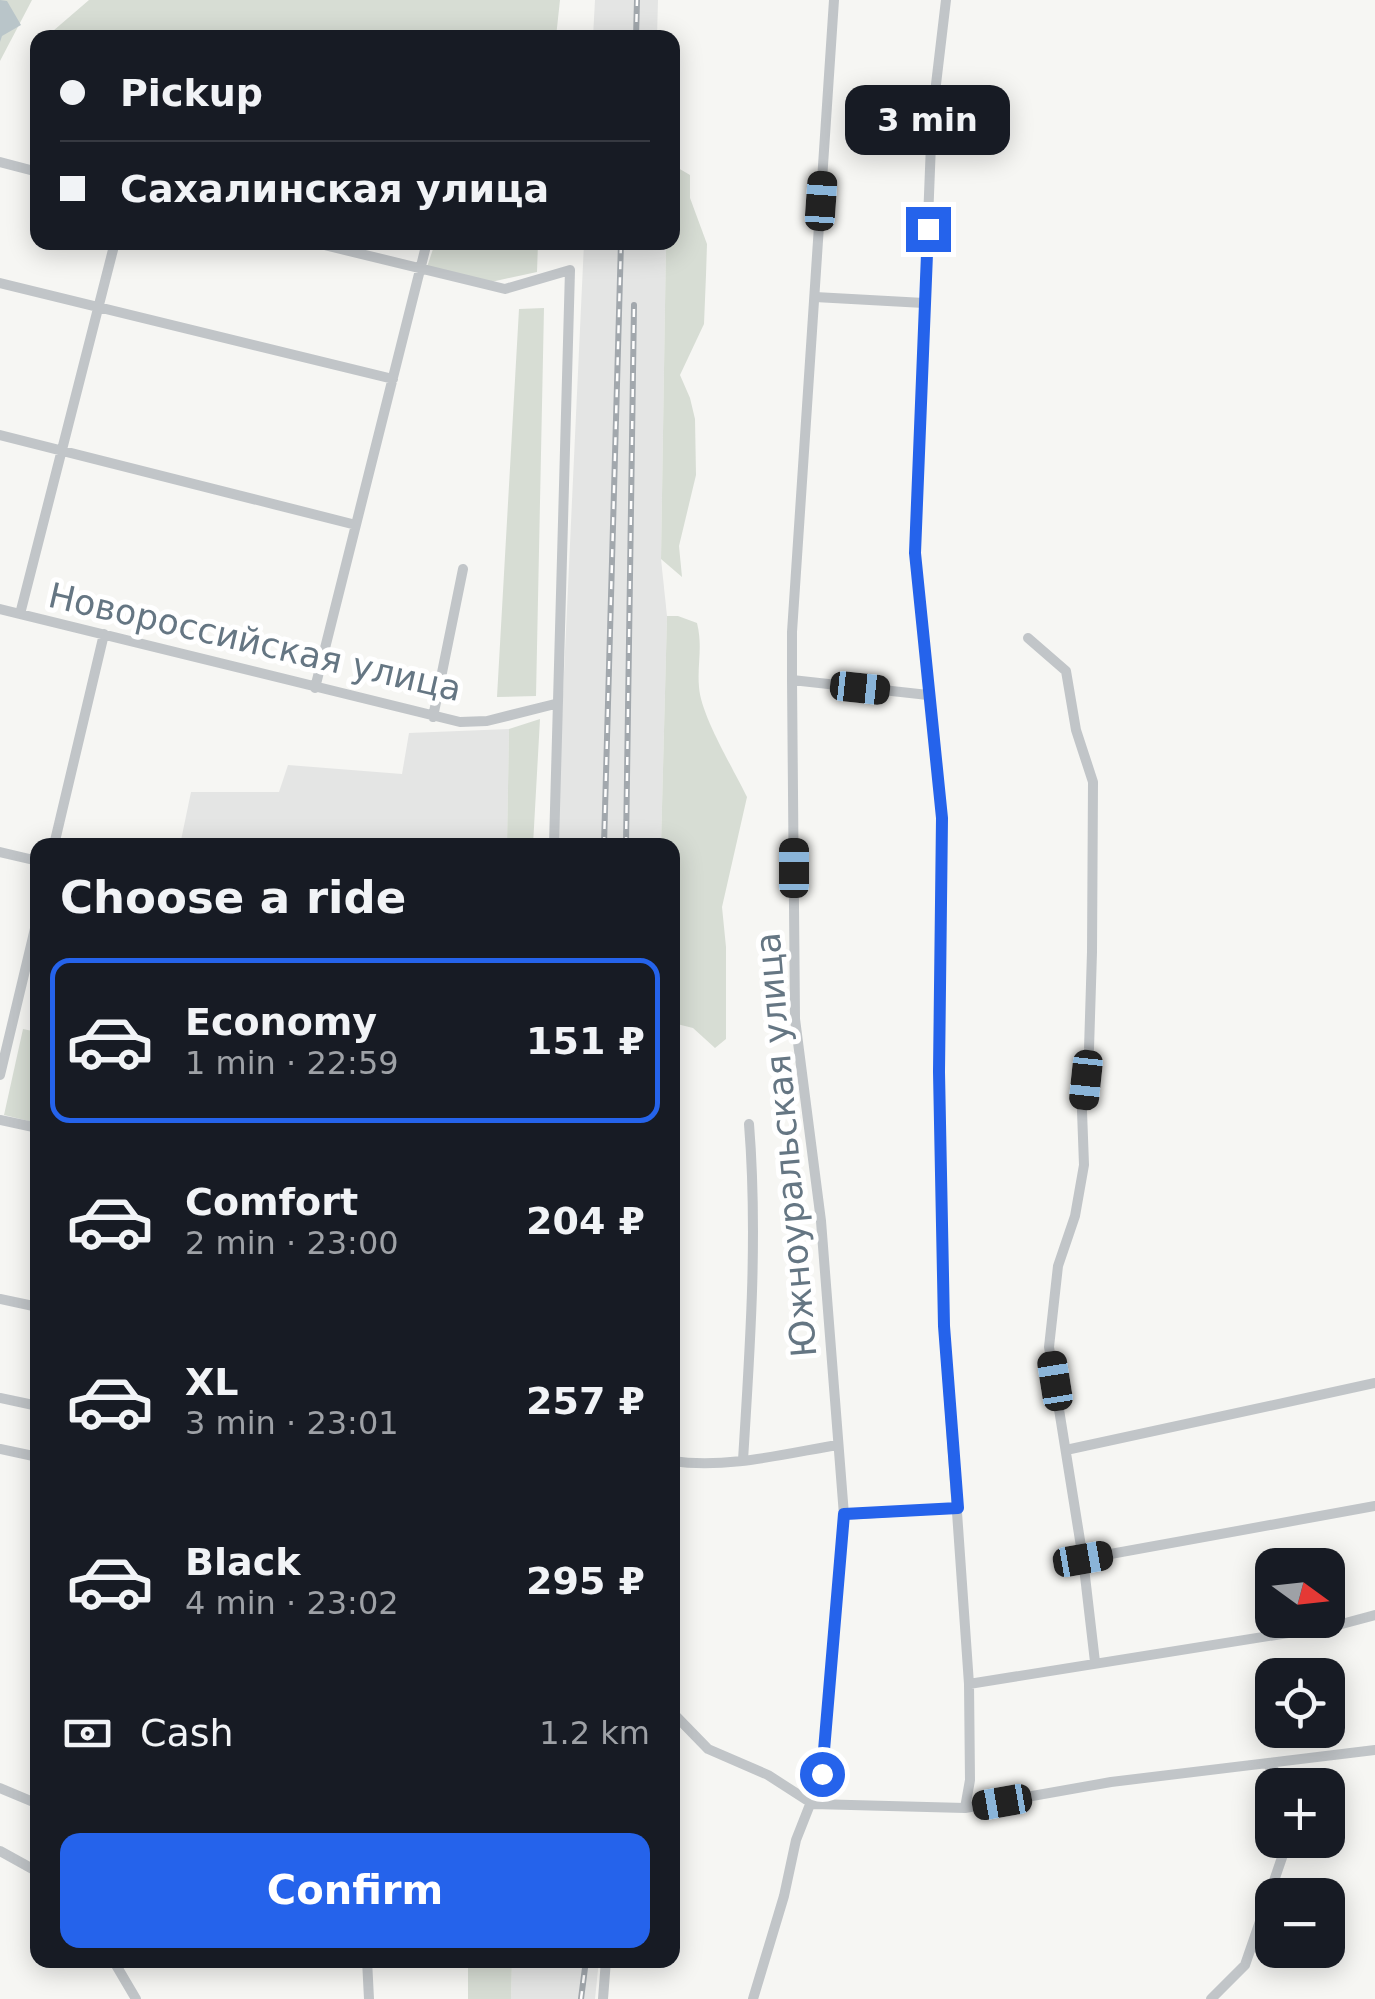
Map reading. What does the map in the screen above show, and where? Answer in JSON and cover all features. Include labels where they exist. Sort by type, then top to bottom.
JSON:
[{"type":"street","name":"Южноуральская улица","points":[[753,1999],[784,1896],[796,1840],[822,1774],[844,1514],[821,1221],[795,1019],[792,680],[834,0]]},
{"type":"street","points":[[946,0],[932,118],[915,553],[942,818],[939,1072],[943,1287],[969,1684],[970,1780],[965,1808]]},
{"type":"street","points":[[0,162],[30,170]]},
{"type":"street","points":[[20,614],[113,250]]},
{"type":"street","points":[[343,250],[505,288],[570,270],[554,838]]},
{"type":"street","points":[[316,688],[425,250]]},
{"type":"street","points":[[0,283],[393,379]]},
{"type":"street","points":[[815,298],[924,303]]},
{"type":"street","points":[[0,435],[356,526]]},
{"type":"street","points":[[433,716],[463,569]]},
{"type":"street","name":"Новороссийская улица","points":[[0,610],[460,722],[487,721],[555,704]]},
{"type":"street","points":[[56,838],[104,634]]},
{"type":"street","points":[[1028,638],[1066,670],[1076,730],[1093,782],[1089,1048],[1082,1110],[1084,1165],[1075,1216],[1058,1266],[1050,1347],[1095,1662]]},
{"type":"street","points":[[792,680],[928,695]]},
{"type":"street","points":[[0,852],[30,859]]},
{"type":"street","points":[[0,1075],[30,949]]},
{"type":"street","points":[[0,1120],[30,1126]]},
{"type":"street","points":[[742,1460],[754,1210],[749,1124]]},
{"type":"street","points":[[0,1299],[30,1305]]},
{"type":"street","points":[[1066,1450],[1375,1383]]},
{"type":"street","points":[[0,1398],[30,1404]]},
{"type":"street","points":[[680,1462],[742,1460],[837,1445]]},
{"type":"street","points":[[0,1449],[30,1455]]},
{"type":"street","points":[[1083,1559],[1375,1506]]},
{"type":"street","points":[[844,1514],[958,1508]]},
{"type":"street","points":[[969,1684],[1338,1625],[1375,1615]]},
{"type":"street","points":[[680,1720],[708,1749],[768,1775],[812,1804],[965,1808],[1111,1782],[1375,1750]]},
{"type":"street","points":[[1267,1764],[1271,1768]]},
{"type":"street","points":[[0,1788],[30,1801]]},
{"type":"street","points":[[0,1851],[30,1868]]},
{"type":"street","points":[[1211,1999],[1245,1964],[1282,1858]]},
{"type":"street","points":[[118,1968],[136,1999]]},
{"type":"street","points":[[367,1968],[369,1999]]},
{"type":"street","points":[[603,1999],[605,1968]]},
{"type":"shaded area","points":[[0,0],[32,0],[0,61]]},
{"type":"shaded area","points":[[0,0],[7,1],[21,25],[2,36],[0,42]]},
{"type":"shaded area","points":[[89,0],[560,0],[557,30],[54,30]]},
{"type":"shaded area","points":[[595,0],[658,0],[657,30],[593,30]]},
{"type":"shaded area","points":[[680,169],[690,175],[690,198],[707,244],[704,324],[680,375],[695,419],[696,475],[679,546],[682,577],[661,559],[666,250],[680,250]]},
{"type":"shaded area","points":[[433,250],[538,250],[537,272],[491,282],[427,267]]},
{"type":"shaded area","points":[[584,250],[666,250],[661,559],[667,616],[661,838],[556,838]]},
{"type":"shaded area","points":[[544,308],[536,696],[497,697],[519,309]]},
{"type":"shaded area","points":[[667,616],[678,616],[697,623],[701,699],[747,797],[722,907],[726,1039],[715,1048],[693,1028],[680,1025],[680,838],[661,838]]},
{"type":"shaded area","points":[[540,719],[533,838],[507,838],[509,729]]},
{"type":"shaded area","points":[[509,729],[507,838],[181,838],[191,792],[279,792],[288,765],[402,774],[409,733]]},
{"type":"shaded area","points":[[23,1029],[30,1030],[30,1121],[4,1115]]},
{"type":"shaded area","points":[[468,1968],[512,1968],[511,1999],[468,1999]]},
{"type":"shaded area","points":[[512,1968],[598,1968],[595,1999],[511,1999]]},
{"type":"railway","points":[[636,30],[637,0]]},
{"type":"railway","points":[[604,838],[621,250]]},
{"type":"railway","points":[[626,838],[634,305]]},
{"type":"railway","points":[[581,1999],[585,1968]]},
{"type":"route","points":[[822,1774],[844,1514],[958,1508],[944,1326],[939,1072],[942,818],[915,553],[928,229]]}]
